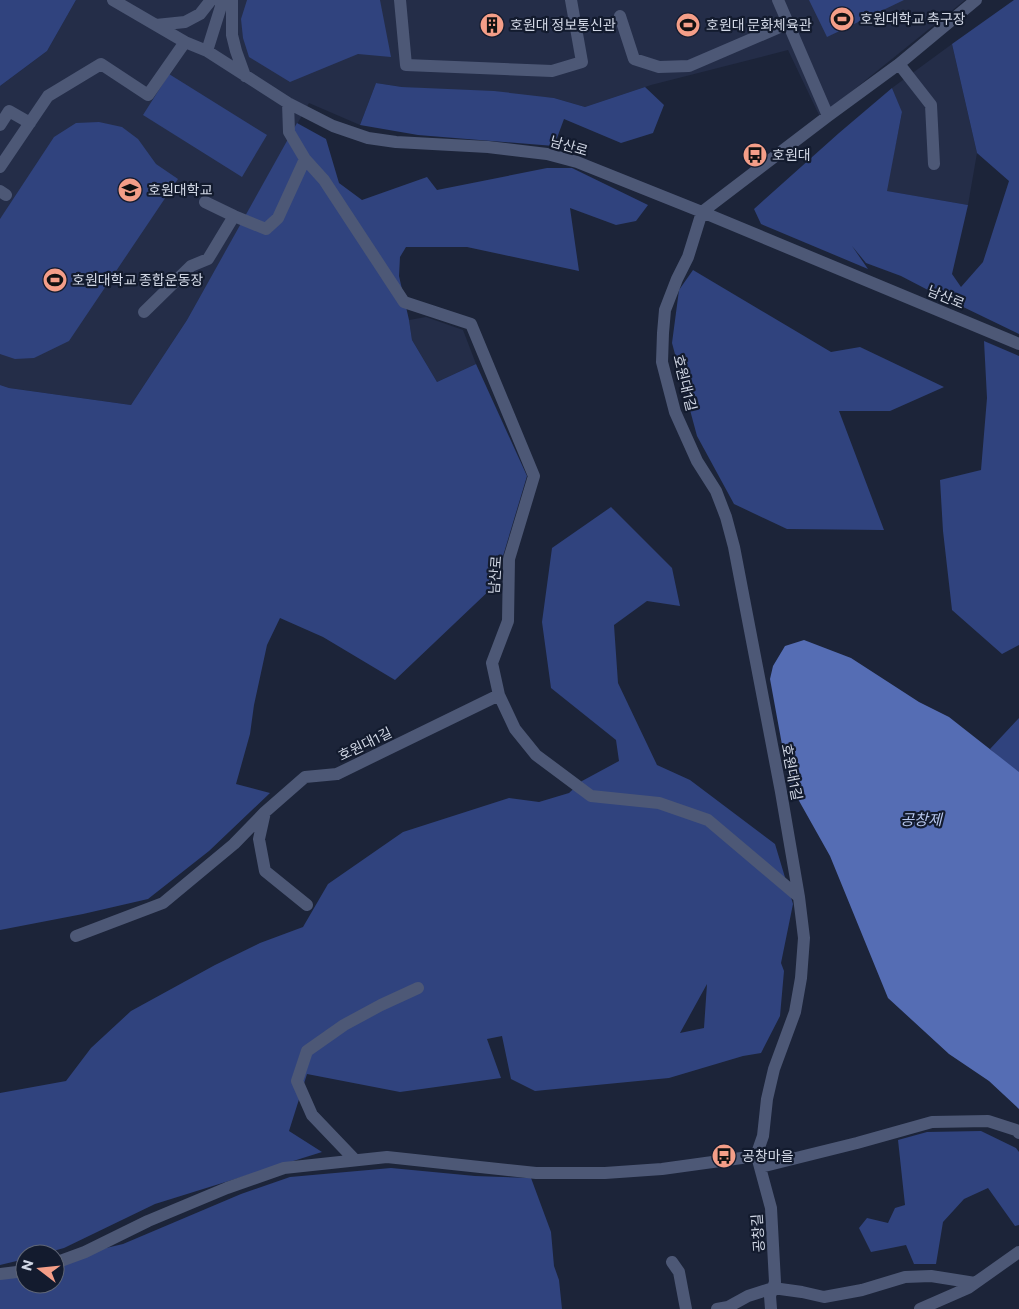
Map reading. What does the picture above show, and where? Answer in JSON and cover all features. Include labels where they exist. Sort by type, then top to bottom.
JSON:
[{"type":"street","name":"남산로","points":[[113,0],[185,42],[207,51],[288,103],[333,126],[368,138],[396,142],[488,147],[547,154],[576,162],[702,212],[1019,344]]},
{"type":"street","points":[[156,25],[184,22],[200,14],[211,0]]},
{"type":"street","points":[[207,51],[223,0]]},
{"type":"street","points":[[232,0],[232,35],[246,76]]},
{"type":"street","points":[[400,0],[406,65],[552,71],[582,62],[570,0]]},
{"type":"street","points":[[778,0],[828,116]]},
{"type":"street","points":[[702,212],[899,64],[976,0]]},
{"type":"street","points":[[620,16],[634,59],[659,67],[689,66],[789,23]]},
{"type":"street","points":[[0,168],[48,96],[101,64],[148,95],[185,42]]},
{"type":"street","points":[[899,64],[931,105],[934,164]]},
{"type":"street","name":"남산로","points":[[288,103],[290,132],[305,159],[324,180],[404,302],[471,324],[534,476],[509,559],[508,621],[492,663],[499,695]]},
{"type":"street","points":[[0,126],[9,111],[30,123]]},
{"type":"street","points":[[205,202],[266,229],[278,218],[305,159]]},
{"type":"street","name":"호원대1길","points":[[702,212],[688,256],[665,310],[662,362],[675,412],[697,461],[716,491],[726,516],[734,547],[782,792],[800,898],[804,938],[801,978],[795,1012],[774,1069],[767,1099],[758,1161]]},
{"type":"street","points":[[144,312],[191,266],[208,259],[234,216]]},
{"type":"street","points":[[499,695],[515,729],[536,755],[591,796],[659,803],[708,820],[800,898]]},
{"type":"street","name":"호원대1길","points":[[265,812],[305,777],[337,774],[499,695]]},
{"type":"street","points":[[265,812],[259,839],[265,871],[307,905]]},
{"type":"street","points":[[76,936],[163,903],[234,844],[265,812]]},
{"type":"street","points":[[355,1160],[312,1115],[297,1081],[307,1051],[344,1025],[418,988]]},
{"type":"street","points":[[65,1259],[85,1252],[148,1221],[284,1168],[387,1157],[536,1173],[605,1173],[758,1161],[857,1143],[932,1122],[988,1121],[1016,1130],[1019,1133]]},
{"type":"street","name":"공창길","points":[[758,1161],[771,1208],[775,1282],[770,1296],[771,1309]]},
{"type":"street","points":[[920,1309],[968,1288],[1019,1252]]},
{"type":"street","points":[[672,1262],[679,1272],[686,1309]]},
{"type":"street","points":[[0,1274],[15,1272]]},
{"type":"street","points":[[717,1309],[728,1307],[748,1296],[773,1288],[824,1297],[862,1290],[904,1276],[931,1276],[975,1283]]},
{"type":"shaded area","points":[[0,0],[76,0],[47,51],[0,86]]},
{"type":"shaded area","name":"호원대학교","points":[[76,0],[965,0],[820,117],[788,50],[651,85],[585,107],[554,98],[402,87],[376,83],[360,125],[309,103],[187,320],[131,405],[9,388],[0,385],[0,86],[47,51]]},
{"type":"shaded area","points":[[247,0],[380,0],[391,57],[358,54],[290,82],[249,57],[243,38],[241,19]]},
{"type":"shaded area","name":"호원대학교 축구장","points":[[809,0],[904,0],[827,37]]},
{"type":"shaded area","points":[[1014,0],[1019,0],[1019,334],[901,276],[866,263],[852,246],[868,269],[761,224],[754,209],[892,88],[902,112],[887,191],[968,205],[952,274],[961,287],[983,262],[1009,181],[977,153],[952,44]]},
{"type":"shaded area","points":[[952,44],[977,153],[968,205],[886,191],[902,113],[892,88]]},
{"type":"shaded area","points":[[169,74],[267,135],[242,177],[143,115]]},
{"type":"shaded area","points":[[376,83],[402,87],[494,91],[554,98],[585,107],[645,87],[664,105],[653,133],[621,143],[564,119],[554,146],[418,135],[360,125]]},
{"type":"shaded area","name":"호원대학교 종합운동장","points":[[99,122],[122,127],[138,139],[156,164],[178,179],[69,341],[34,358],[15,359],[0,354],[0,219],[54,137],[76,123]]},
{"type":"shaded area","points":[[297,123],[326,139],[339,183],[362,200],[427,177],[437,190],[547,168],[572,168],[648,205],[636,221],[616,225],[570,208],[579,271],[467,247],[406,247],[400,257],[399,276],[412,340],[437,382],[476,364],[527,476],[494,586],[395,680],[323,637],[280,618],[267,645],[254,705],[250,734],[236,784],[270,793],[209,851],[148,899],[0,930],[0,385],[9,388],[131,405],[187,320]]},
{"type":"shaded area","points":[[693,270],[831,352],[860,347],[944,387],[890,411],[839,411],[884,530],[787,529],[734,504],[697,436],[672,343],[679,290]]},
{"type":"shaded area","points":[[426,317],[463,330],[476,364],[437,382],[412,340],[409,320]]},
{"type":"shaded area","points":[[984,341],[1019,356],[1019,645],[1002,654],[952,610],[943,531],[940,480],[981,470],[987,398]]},
{"type":"shaded area","points":[[611,507],[672,568],[680,606],[647,601],[614,625],[618,683],[657,765],[690,780],[775,844],[793,904],[781,963],[784,971],[780,1016],[761,1053],[743,1056],[669,1078],[535,1091],[511,1079],[502,1036],[487,1039],[501,1078],[400,1092],[307,1074],[289,1131],[322,1152],[155,1204],[65,1248],[65,1244],[15,1244],[15,1261],[0,1265],[0,1093],[66,1081],[91,1048],[131,1011],[215,965],[260,943],[303,927],[328,884],[403,832],[509,798],[539,802],[569,793],[582,781],[619,761],[616,740],[551,688],[542,622],[552,548]],"holes":[[[707,984],[704,1028],[680,1033]]]},
{"type":"shaded area","points":[[1019,718],[1019,775],[990,749]]},
{"type":"shaded area","points":[[981,1131],[1016,1148],[1019,1152],[1019,1225],[1015,1226],[988,1188],[964,1199],[943,1222],[936,1264],[914,1264],[906,1245],[871,1252],[859,1228],[867,1218],[888,1223],[895,1208],[905,1205],[898,1140],[927,1132]]},
{"type":"shaded area","points":[[391,1168],[475,1176],[531,1178],[551,1232],[554,1266],[559,1280],[562,1309],[0,1309],[0,1273],[15,1269],[15,1294],[65,1294],[65,1258],[123,1244],[241,1194],[290,1177]]},
{"type":"water","name":"공창제","points":[[804,640],[851,658],[919,702],[949,717],[1019,772],[1019,1109],[989,1081],[949,1054],[888,998],[830,856],[789,783],[770,679],[773,666],[785,646]]},
{"type":"place","name":"호원대학교 축구장","points":[[842,19]]},
{"type":"place","name":"호원대 정보통신관","points":[[492,25]]},
{"type":"place","name":"호원대 문화체육관","points":[[688,25]]},
{"type":"place","name":"호원대","points":[[755,155]]},
{"type":"place","name":"호원대학교","points":[[130,190]]},
{"type":"place","name":"호원대학교 종합운동장","points":[[55,280]]},
{"type":"place","name":"공창마을","points":[[724,1156]]}]
